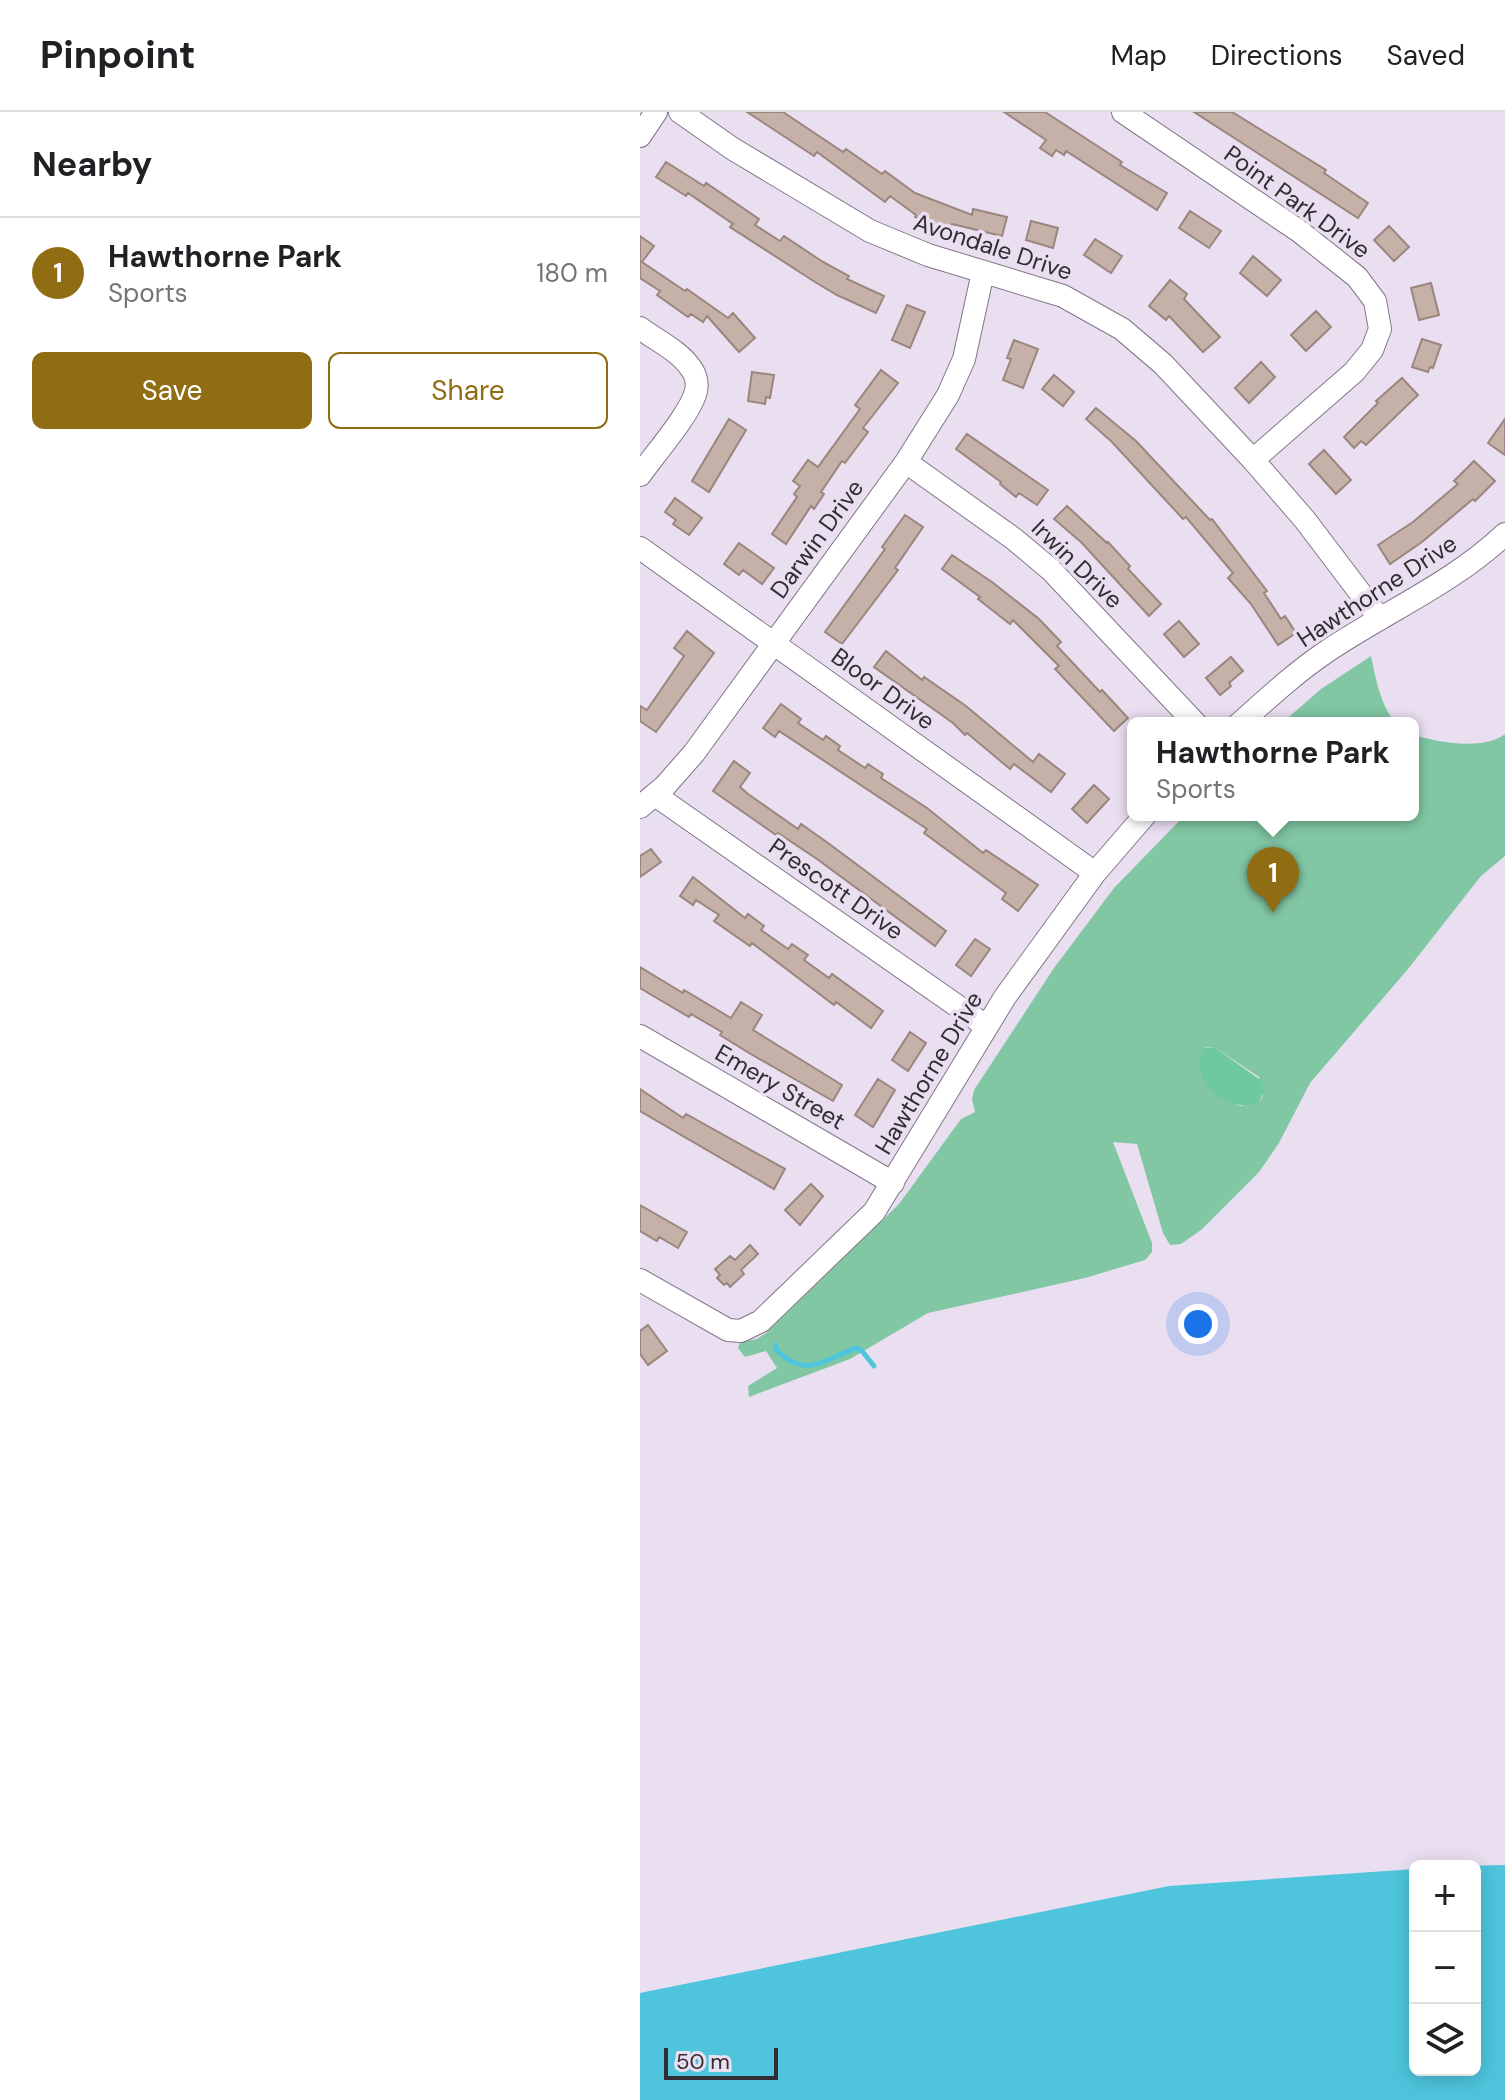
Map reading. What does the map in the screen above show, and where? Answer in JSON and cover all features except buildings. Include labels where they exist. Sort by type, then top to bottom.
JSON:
[{"type":"street","points":[[640,136],[656,112]]},
{"type":"street","name":"Avondale Drive","points":[[680,112],[733,149],[848,220],[915,250],[1063,296],[1122,329],[1163,364],[1253,460],[1305,520],[1380,619]]},
{"type":"street","name":"Point Park Drive","points":[[1123,112],[1299,231],[1357,277],[1375,301],[1380,329],[1365,360],[1253,460]]},
{"type":"street","name":"Darwin Drive","points":[[648,801],[694,753],[906,462],[948,395],[964,359],[983,272]]},
{"type":"street","points":[[640,328],[685,361],[697,382],[693,400],[640,475]]},
{"type":"street","name":"Irwin Drive","points":[[906,462],[1014,539],[1051,570],[1189,717]]},
{"type":"street","name":"Hawthorne Drive","points":[[1247,717],[1314,660],[1449,578],[1505,534]]},
{"type":"street","name":"Bloor Drive","points":[[640,548],[1095,873]]},
{"type":"street","name":"Prescott Drive","points":[[648,801],[986,1026]]},
{"type":"street","name":"Hawthorne Drive","points":[[640,1280],[714,1324],[734,1331],[748,1329],[761,1321],[864,1223],[893,1183],[986,1026],[1095,873],[1140,821]]},
{"type":"street","name":"Emery Street","points":[[640,1036],[893,1183]]},
{"type":"green space","points":[[1371,656],[1382,699],[1391,717],[1289,717],[1321,689]]},
{"type":"green space","points":[[1505,734],[1505,856],[1481,876],[1408,969],[1310,1083],[1279,1143],[1259,1172],[1201,1230],[1181,1244],[1170,1245],[1163,1233],[1137,1144],[1113,1142],[1152,1243],[1152,1252],[1145,1260],[1085,1278],[928,1313],[850,1359],[749,1397],[748,1386],[777,1368],[766,1351],[745,1357],[738,1348],[740,1342],[757,1339],[766,1333],[899,1204],[961,1119],[975,1112],[972,1099],[974,1090],[1054,968],[1114,888],[1179,821],[1419,821],[1419,736],[1460,744],[1485,742]],"holes":[[[1214,1047],[1259,1077],[1263,1096],[1259,1102],[1240,1106],[1221,1097],[1204,1078],[1201,1069],[1204,1048]]]},
{"type":"green space","points":[[1214,1047],[1262,1081],[1265,1090],[1259,1102],[1236,1104],[1214,1092],[1205,1082],[1200,1071],[1200,1060],[1204,1048]]},
{"type":"water","points":[[1505,1865],[1505,2100],[640,2100],[640,1993],[1169,1886],[1409,1869],[1409,2076],[1481,2076],[1481,1866]]},
{"type":"waterway","points":[[776,1345],[776,1350],[797,1364],[816,1364],[857,1348],[874,1366]]},
{"type":"place","name":"Hawthorne Park","points":[[1273,913]]}]
